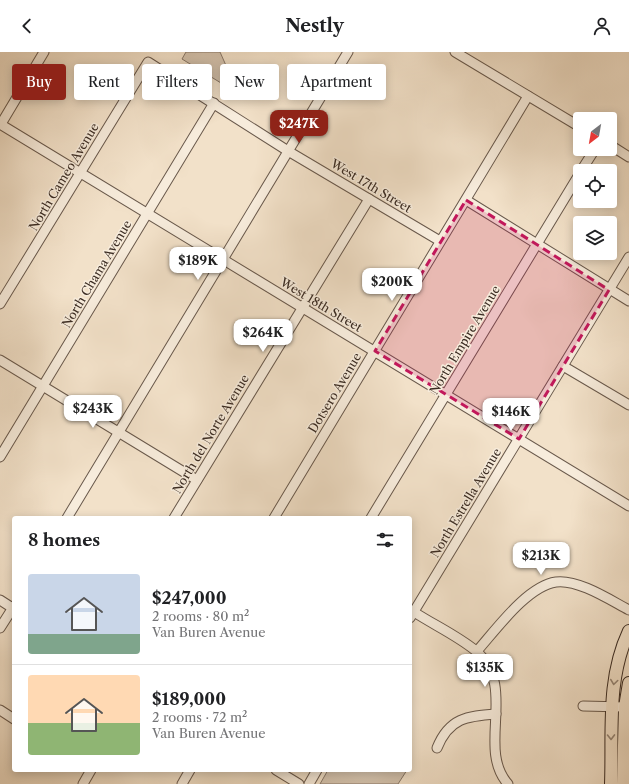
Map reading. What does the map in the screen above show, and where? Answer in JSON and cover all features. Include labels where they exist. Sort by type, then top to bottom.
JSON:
[{"type":"main road","points":[[611,784],[611,707],[616,665],[629,631]]},
{"type":"main road","points":[[624,784],[625,707],[629,683]]},
{"type":"street","points":[[2,127],[44,52]]},
{"type":"street","points":[[68,516],[348,52]]},
{"type":"street","points":[[455,52],[573,123]]},
{"type":"street","name":"West 17th Street","points":[[148,62],[288,150],[440,241]]},
{"type":"street","name":"North Cameo Avenue","points":[[0,304],[148,62]]},
{"type":"street","name":"Dotsero Avenue","points":[[275,516],[528,96]]},
{"type":"street","name":"North Chama Avenue","points":[[0,457],[214,103]]},
{"type":"street","name":"West 18th Street","points":[[2,127],[80,172],[629,506]]},
{"type":"street","points":[[617,149],[629,157]]},
{"type":"street","name":"North Empire Avenue","points":[[372,516],[573,185]]},
{"type":"street","name":"North del Norte Avenue","points":[[175,516],[369,199]]},
{"type":"street","points":[[466,200],[538,243],[609,290],[629,301]]},
{"type":"street","name":"North Estrella Avenue","points":[[412,615],[629,257]]},
{"type":"street","points":[[0,360],[197,480]]},
{"type":"street","points":[[563,366],[629,405]]},
{"type":"street","points":[[477,651],[526,598],[541,587],[556,582],[571,583],[629,610]]},
{"type":"street","points":[[0,600],[12,606]]},
{"type":"street","points":[[0,628],[12,610]]},
{"type":"street","points":[[412,615],[477,651],[493,674],[497,693],[497,758],[501,774],[508,784]]},
{"type":"street","points":[[583,706],[625,707]]},
{"type":"street","points":[[0,710],[12,718]]},
{"type":"street","points":[[437,748],[445,732],[457,722],[474,715],[496,714]]},
{"type":"street","points":[[83,784],[90,772]]},
{"type":"street","points":[[182,784],[189,772]]},
{"type":"street","points":[[279,772],[299,784]]},
{"type":"street","points":[[309,784],[316,772]]},
{"type":"highlighted area","points":[[466,200],[609,290],[519,439],[375,351]]},
{"type":"shaded area","points":[[186,52],[220,52],[225,64],[220,64],[220,82],[212,77],[212,64],[190,64],[182,59]]},
{"type":"shaded area","points":[[327,772],[406,772],[398,784],[320,784]]}]
